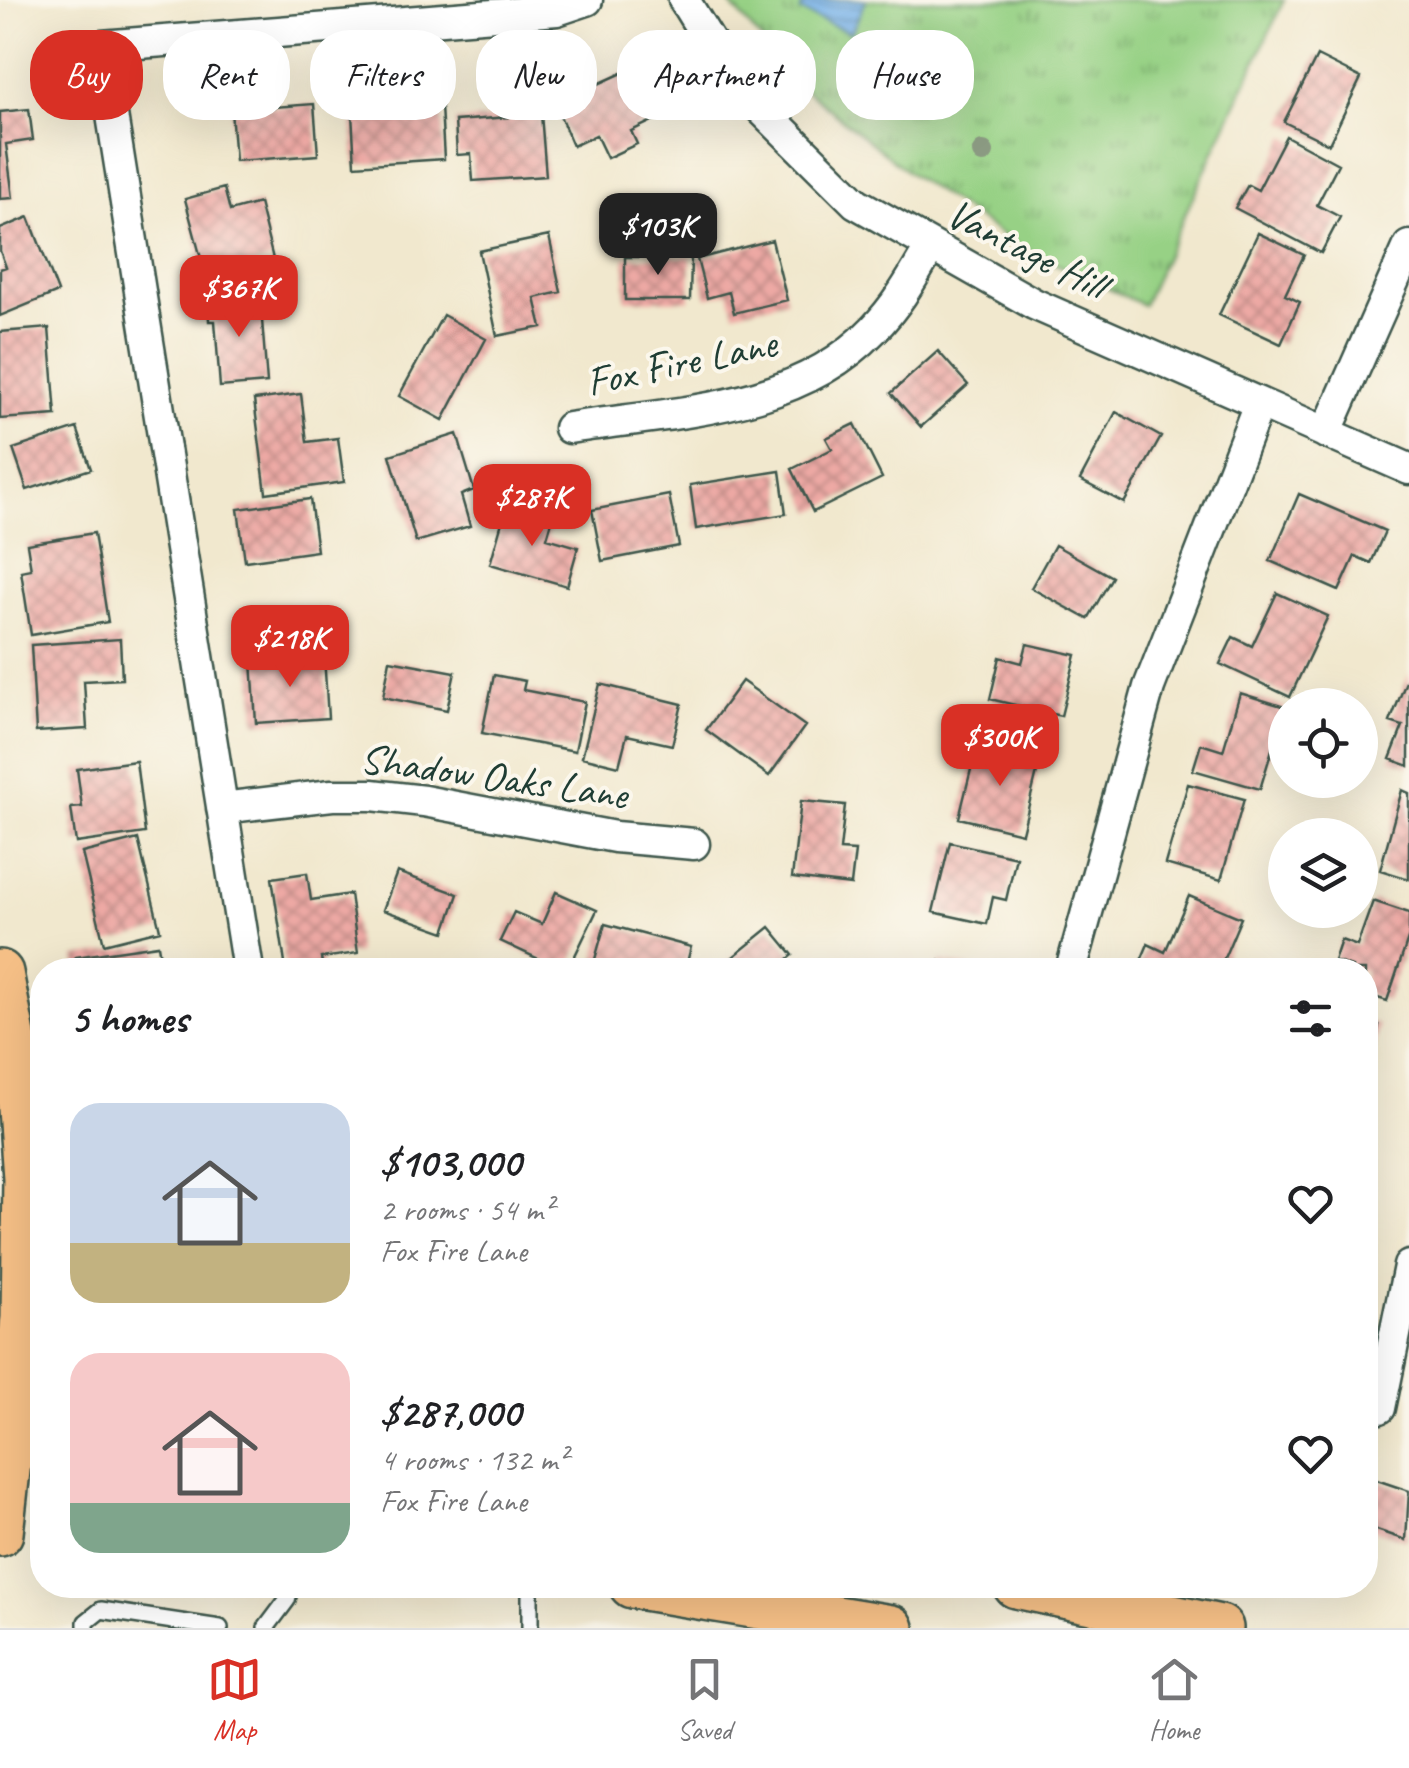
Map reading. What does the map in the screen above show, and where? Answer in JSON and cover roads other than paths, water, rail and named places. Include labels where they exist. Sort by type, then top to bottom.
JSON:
[{"type":"main road","points":[[0,974],[18,1067],[26,1178],[24,1318],[11,1507]]},
{"type":"main road","points":[[691,1598],[791,1620],[892,1628]]},
{"type":"main road","points":[[1069,1598],[1170,1623],[1220,1628]]},
{"type":"street","points":[[246,958],[101,46],[558,10],[587,0]]},
{"type":"street","name":"Vantage Hill","points":[[684,0],[735,83],[856,203],[1034,304],[1409,469]]},
{"type":"street","points":[[1326,433],[1409,246]]},
{"type":"street","name":"Fox Fire Lane","points":[[569,428],[733,403],[783,390],[830,367],[878,324],[930,248]]},
{"type":"street","points":[[1074,958],[1148,687],[1259,404]]},
{"type":"street","name":"Shadow Oaks Lane","points":[[222,808],[372,795],[615,837],[694,844]]},
{"type":"street","points":[[1385,1409],[1409,1266]]},
{"type":"lane","points":[[266,1628],[287,1598]]},
{"type":"lane","points":[[530,1598],[530,1628]]},
{"type":"lane","points":[[86,1628],[86,1622],[101,1610],[220,1628]]},
{"type":"water","points":[[805,0],[866,0],[852,30],[800,11]]}]
